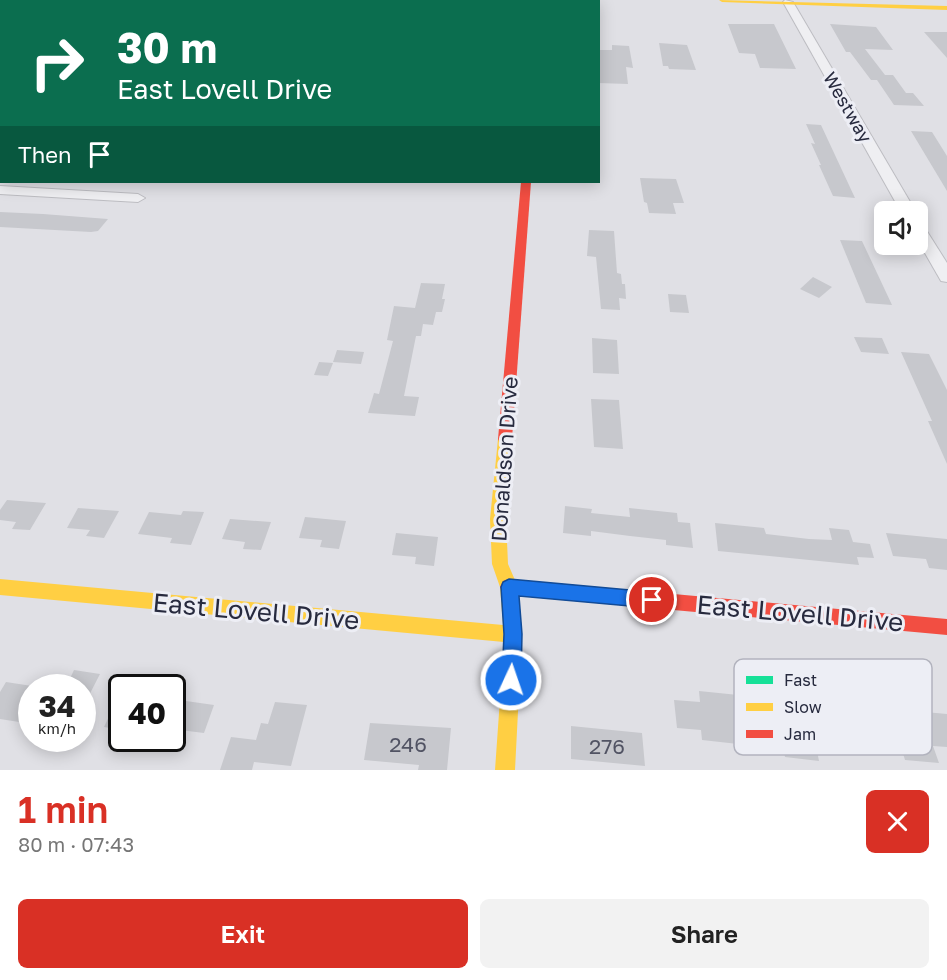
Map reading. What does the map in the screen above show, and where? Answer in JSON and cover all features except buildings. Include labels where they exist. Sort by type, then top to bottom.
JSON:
[{"type":"street","points":[[722,0],[947,8]]},
{"type":"street","name":"Westway","points":[[788,2],[903,201]]},
{"type":"street","points":[[120,197],[131,183]]},
{"type":"street","name":"Donaldson Drive","points":[[505,770],[513,634],[509,587],[500,564],[498,519],[526,183]]},
{"type":"street","points":[[0,190],[138,198]]},
{"type":"street","points":[[928,245],[947,277]]},
{"type":"street","name":"East Lovell Drive","points":[[0,587],[513,634]]},
{"type":"street","name":"East Lovell Drive","points":[[509,587],[947,627]]},
{"type":"traffic: slow","points":[[722,0],[947,8]]},
{"type":"traffic: slow","points":[[505,439],[498,519],[500,564],[509,587],[513,634],[505,770]]},
{"type":"traffic: slow","points":[[0,587],[513,634]]},
{"type":"traffic: jam","points":[[505,439],[526,183]]},
{"type":"traffic: jam","points":[[509,587],[947,627]]},
{"type":"route","points":[[511,680],[513,634],[509,587],[652,600]]}]
